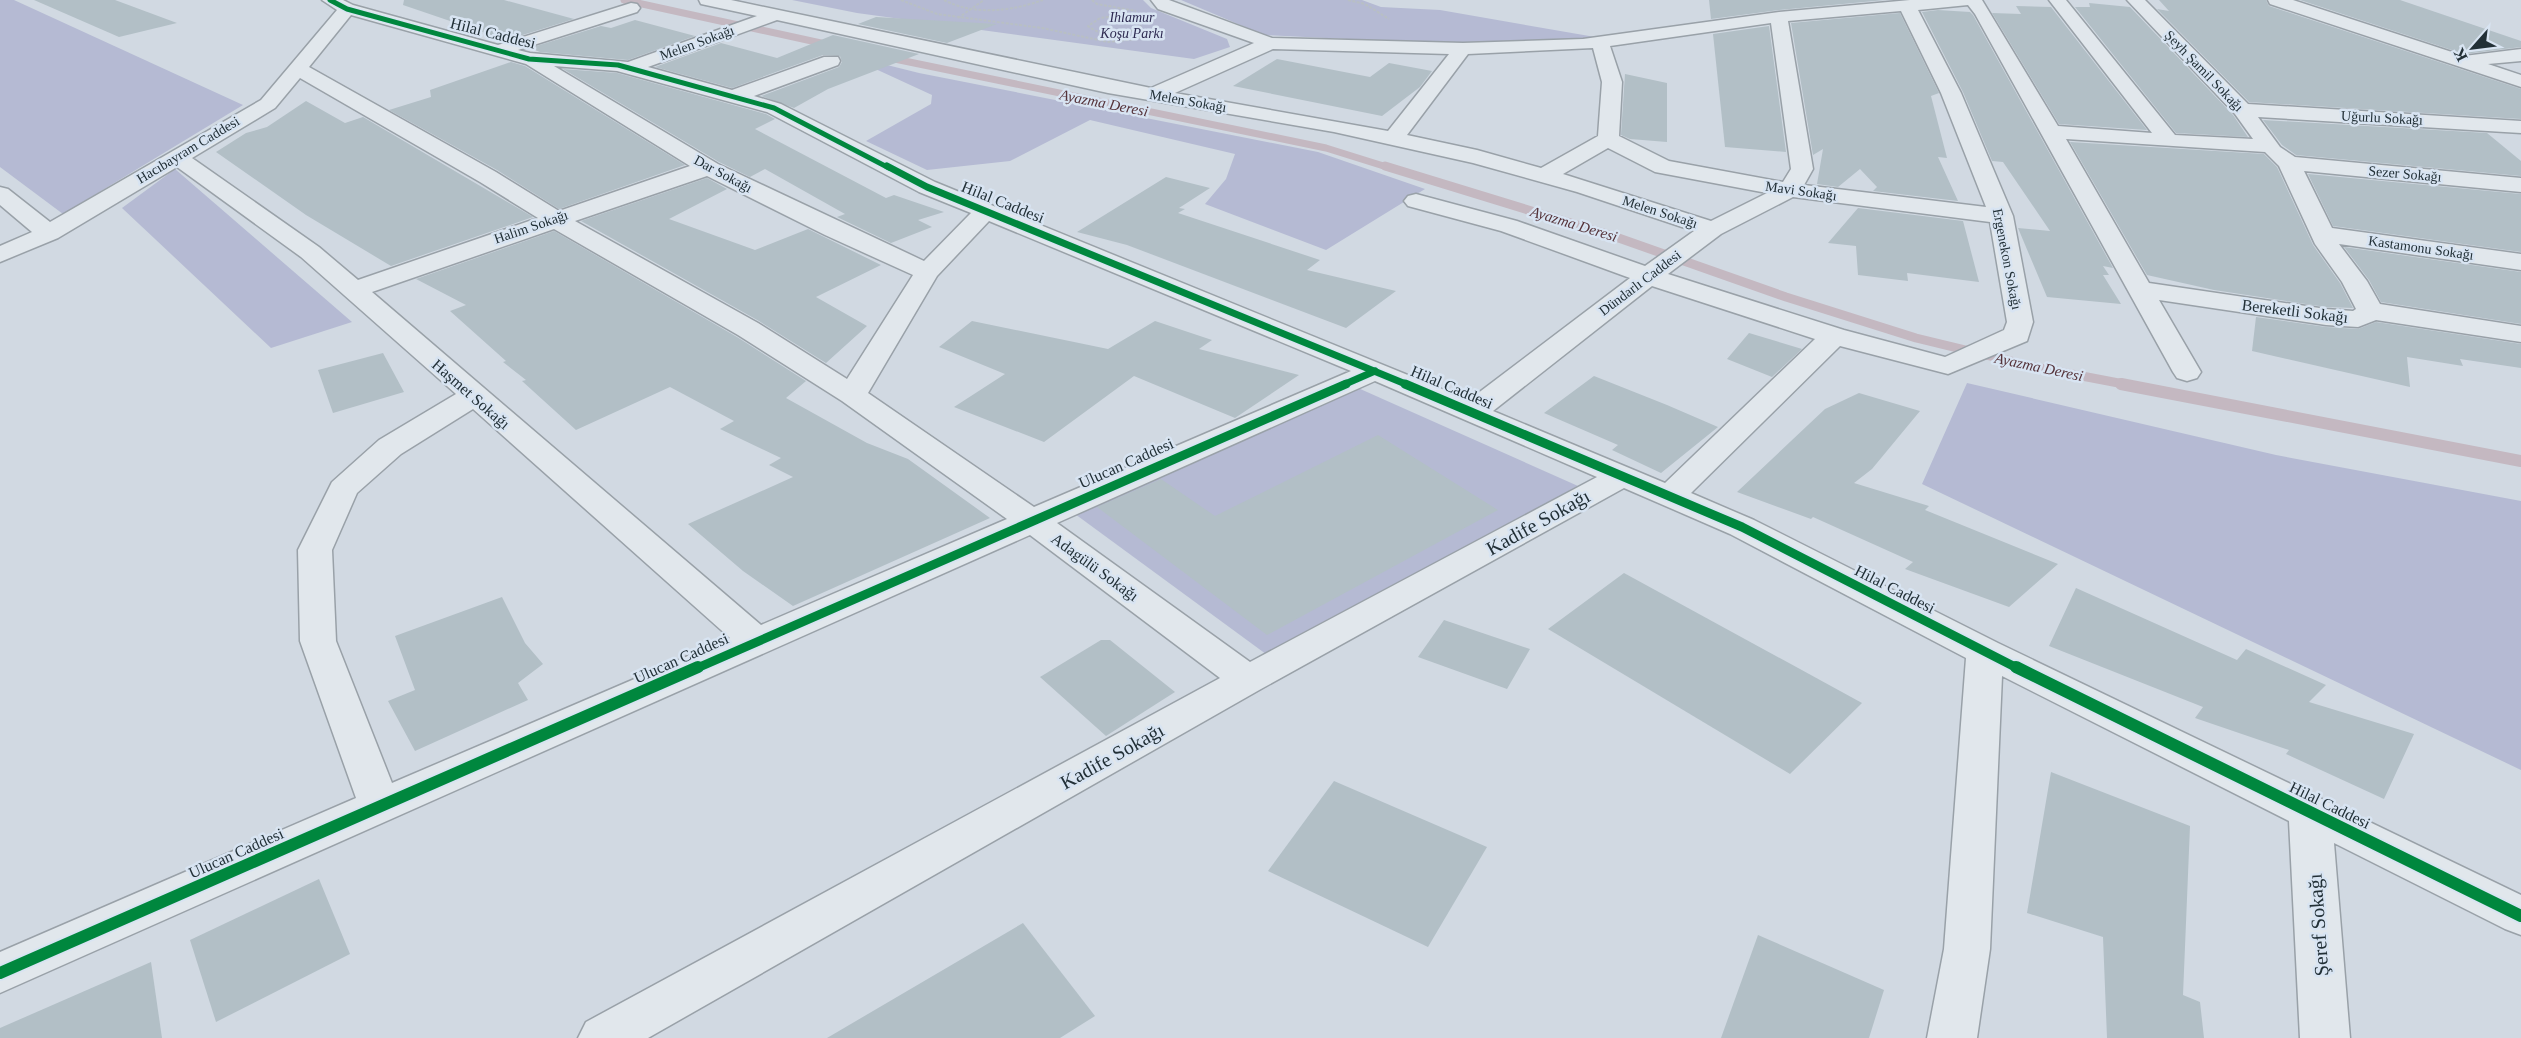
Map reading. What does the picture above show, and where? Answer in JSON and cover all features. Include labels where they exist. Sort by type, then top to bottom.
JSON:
[{"type":"street","points":[[706,0],[764,20]]},
{"type":"street","points":[[1159,0],[1164,5],[1270,43],[1463,49],[1599,42],[1779,17],[1967,0]]},
{"type":"street","points":[[1973,0],[1988,22],[2187,372]]},
{"type":"street","points":[[2056,0],[2169,141]]},
{"type":"street","name":"Şeyh Şamil Sokağı","points":[[2135,0],[2242,110],[2270,146],[2289,163],[2327,244],[2354,281],[2371,311]]},
{"type":"street","points":[[2276,0],[2466,60],[2521,74]]},
{"type":"street","points":[[2297,0],[2521,81]]},
{"type":"street","name":"Hilal Caddesi","points":[[339,5],[529,59],[628,68],[774,108],[927,187],[1375,370],[1742,527],[1985,652],[2521,916]]},
{"type":"street","name":"Hacıbayram Caddesi","points":[[0,255],[49,233],[268,104],[297,68],[339,5]]},
{"type":"street","name":"Ergenekon Sokağı","points":[[1416,201],[1665,263],[1834,336],[1948,366],[2017,334],[2020,322],[2001,216],[1951,93],[1908,7]]},
{"type":"street","points":[[498,51],[631,8]]},
{"type":"street","points":[[1779,17],[1802,169],[1790,190]]},
{"type":"street","name":"Melen Sokağı","points":[[628,68],[764,20],[1154,95],[1334,126],[1477,158],[1544,176],[1713,229]]},
{"type":"street","points":[[1544,176],[1608,139],[1612,82],[1599,42]]},
{"type":"street","points":[[1154,95],[1270,43]]},
{"type":"street","points":[[1393,139],[1463,49]]},
{"type":"street","points":[[2466,60],[2521,55]]},
{"type":"street","name":"Dar Sokağı","points":[[529,59],[710,169],[834,230],[927,272]]},
{"type":"street","points":[[733,97],[831,62]]},
{"type":"street","name":"Adagülü Sokağı","points":[[297,68],[748,329],[852,395],[1032,521],[1248,680]]},
{"type":"street","name":"Uğurlu Sokağı","points":[[2242,110],[2521,127]]},
{"type":"street","points":[[2049,132],[2270,146]]},
{"type":"street","name":"Mavi Sokağı","points":[[1608,139],[1663,168],[1790,190],[2001,216]]},
{"type":"street","name":"Haşmet Sokağı","points":[[177,157],[310,252],[757,641]]},
{"type":"street","name":"Sezer Sokağı","points":[[2289,163],[2521,185]]},
{"type":"street","name":"Halim Sokağı","points":[[354,290],[555,219],[697,171],[710,169]]},
{"type":"street","name":"Dündarlı Caddesi","points":[[1473,412],[1665,263],[1713,229],[1790,190]]},
{"type":"street","points":[[0,194],[49,233]]},
{"type":"street","points":[[852,395],[927,272],[987,211]]},
{"type":"street","name":"Kastamonu Sokağı","points":[[2322,234],[2521,262]]},
{"type":"street","name":"Bereketli Sokağı","points":[[2138,289],[2326,318],[2358,319],[2371,311],[2521,334]]},
{"type":"street","points":[[1671,495],[1834,336]]},
{"type":"street","name":"Ulucan Caddesi","points":[[0,973],[1375,370]]},
{"type":"street","points":[[380,806],[318,641],[315,550],[344,489],[390,447],[474,396]]},
{"type":"street","name":"Kadife Sokağı","points":[[603,1038],[1248,680],[1623,476]]},
{"type":"street","points":[[1952,1038],[1967,948],[1985,652]]},
{"type":"street","name":"Şeref Sokağı","points":[[2310,812],[2325,1038]]},
{"type":"path","points":[[901,0],[937,14],[1042,28],[1108,42],[1136,39],[1158,32],[1161,26]]},
{"type":"path","points":[[944,0],[971,9],[1006,9],[1042,0]]},
{"type":"path","points":[[958,18],[984,0]]},
{"type":"path","points":[[1092,0],[1097,4],[1142,13]]},
{"type":"path","points":[[1109,6],[1113,16]]},
{"type":"path","points":[[1134,30],[1141,26],[1138,20],[1113,16],[1094,20],[1088,26],[1095,31],[1109,33],[1134,30],[1152,34]]},
{"type":"green space","points":[[0,0],[14,0],[243,105],[63,214],[0,167]]},
{"type":"green space","name":"Ihlamur Koşu Parkı","points":[[792,0],[1143,0],[1151,8],[1227,39],[1230,47],[1194,59],[857,13]]},
{"type":"green space","name":"Ihlamur Koşu Parkı","points":[[1181,0],[1362,0],[1381,7],[1440,10],[1595,37],[1512,44],[1448,44],[1264,35]]},
{"type":"green space","points":[[843,54],[919,73],[1318,152],[1425,189],[1326,250],[1205,204],[1226,179],[1235,154],[1090,120],[1010,161],[927,170],[866,141],[931,104],[932,95]]},
{"type":"green space","points":[[175,169],[352,322],[271,348],[122,208]]},
{"type":"green space","points":[[1967,383],[2276,455],[2521,501],[2521,770],[1922,484]]},
{"type":"green space","points":[[1349,384],[1578,486],[1270,657],[1075,514]]},
{"type":"building","points":[[34,0],[115,0],[177,23],[119,37]]},
{"type":"building","points":[[404,0],[504,0],[574,19],[506,40],[403,5]]},
{"type":"building","points":[[1709,0],[1885,0],[1711,19]]},
{"type":"building","points":[[2159,0],[2266,0],[2269,6],[2521,89],[2521,119],[2249,102],[2157,9],[2169,11]]},
{"type":"building","points":[[2300,0],[2400,0],[2521,41],[2521,47],[2464,54]]},
{"type":"building","points":[[2089,3],[2130,7],[2233,115],[2248,137],[2176,133],[2075,7],[2090,7]]},
{"type":"building","points":[[2016,6],[2051,7],[2147,130],[2059,124],[1992,13],[2021,14]]},
{"type":"building","points":[[1938,10],[1970,12],[1973,15],[2113,268],[2103,266],[2109,275],[2103,275],[2121,304],[2047,297],[2018,228],[2050,231],[2003,162],[1992,161],[1963,92],[1922,12]]},
{"type":"building","points":[[1900,13],[1939,93],[1931,96],[1947,158],[1938,157],[1958,201],[1873,191],[1877,187],[1860,169],[1838,187],[1817,184],[1823,149],[1813,155],[1791,23]]},
{"type":"building","points":[[876,17],[997,24],[947,43],[858,24]]},
{"type":"building","points":[[635,20],[695,36],[628,60],[540,52],[530,48],[601,26],[611,28]]},
{"type":"building","points":[[1769,26],[1786,152],[1725,147],[1713,34]]},
{"type":"building","points":[[833,35],[919,54],[828,89],[794,108],[761,96],[839,67],[842,62],[840,56],[823,55],[732,88],[655,67],[721,43],[777,58]]},
{"type":"building","points":[[1277,59],[1370,77],[1389,63],[1432,71],[1420,87],[1382,116],[1233,86]]},
{"type":"building","points":[[511,62],[525,66],[685,165],[559,209],[497,170],[389,110],[431,97],[430,90]]},
{"type":"building","points":[[563,69],[617,73],[766,114],[775,119],[755,129],[886,198],[894,195],[944,212],[918,220],[932,227],[891,243],[837,217],[845,214],[765,169],[750,177],[719,162]]},
{"type":"building","points":[[1625,74],[1667,83],[1667,142],[1630,139],[1621,135]]},
{"type":"building","points":[[306,101],[345,123],[363,117],[533,217],[391,266],[306,215],[216,152],[246,133],[267,127]]},
{"type":"building","points":[[2263,120],[2487,133],[2521,161],[2521,176],[2296,155],[2282,145]]},
{"type":"building","points":[[2070,142],[2264,154],[2277,167],[2313,245],[2340,283],[2353,308],[2326,307],[2214,290],[2147,275]]},
{"type":"building","points":[[2308,174],[2521,194],[2521,252],[2333,226]]},
{"type":"building","points":[[1166,177],[1210,188],[1179,208],[1185,209],[1178,213],[1320,260],[1307,270],[1396,291],[1346,328],[1127,245],[1077,232]]},
{"type":"building","points":[[707,178],[727,189],[669,219],[755,250],[808,229],[881,265],[816,297],[867,326],[826,363],[759,321],[581,221]]},
{"type":"building","points":[[1858,208],[1963,221],[1979,282],[1907,273],[1908,281],[1858,275],[1856,246],[1828,243]]},
{"type":"building","points":[[554,231],[737,337],[806,381],[786,398],[867,443],[908,459],[990,518],[793,606],[743,571],[688,524],[793,477],[769,465],[781,458],[720,429],[734,421],[670,387],[576,430],[522,381],[526,380],[503,362],[506,361],[450,311],[466,305],[416,279]]},
{"type":"building","points":[[2344,247],[2521,272],[2521,324],[2381,302],[2369,280]]},
{"type":"building","points":[[2256,317],[2358,329],[2376,322],[2521,344],[2521,368],[2460,359],[2463,366],[2407,357],[2410,387],[2252,351]]},
{"type":"building","points":[[972,321],[1108,349],[1155,321],[1212,340],[1199,349],[1299,375],[1235,418],[1134,376],[1044,442],[954,407],[1005,374],[939,347]]},
{"type":"building","points":[[1749,333],[1802,349],[1772,377],[1727,359]]},
{"type":"building","points":[[383,353],[404,392],[333,413],[318,370]]},
{"type":"building","points":[[1594,376],[1718,427],[1661,473],[1612,450],[1618,445],[1544,413]]},
{"type":"building","points":[[1859,393],[1920,411],[1872,469],[1854,483],[1929,506],[1925,510],[2058,564],[2009,607],[1905,569],[1913,562],[1813,517],[1811,519],[1737,492],[1825,409]]},
{"type":"building","points":[[1378,435],[1498,510],[1267,635],[1097,507],[1161,479],[1215,516]]},
{"type":"building","points":[[1624,573],[1862,703],[1790,774],[1548,629]]},
{"type":"building","points":[[2076,588],[2237,660],[2246,649],[2326,685],[2309,702],[2414,734],[2384,799],[2286,754],[2289,750],[2195,718],[2203,707],[2049,646]]},
{"type":"building","points":[[502,597],[525,643],[543,664],[518,683],[528,700],[415,751],[388,701],[415,690],[395,636]]},
{"type":"building","points":[[1444,620],[1530,649],[1507,689],[1418,657]]},
{"type":"building","points":[[1101,640],[1110,640],[1175,692],[1106,736],[1040,677]]},
{"type":"building","points":[[2051,772],[2190,826],[2183,995],[2200,1002],[2204,1038],[2107,1038],[2103,937],[2027,913]]},
{"type":"building","points":[[1334,781],[1487,847],[1428,947],[1268,871]]},
{"type":"building","points":[[319,879],[350,954],[216,1022],[190,940]]},
{"type":"building","points":[[1023,923],[1095,1016],[1060,1038],[827,1038]]},
{"type":"building","points":[[1758,935],[1884,990],[1869,1038],[1721,1038]]},
{"type":"building","points":[[151,962],[162,1038],[0,1038],[0,1028]]},
{"type":"waterway","name":"Ayazma Deresi","points":[[624,0],[830,45]]},
{"type":"waterway","name":"Ayazma Deresi","points":[[885,57],[1326,148],[1390,168]]},
{"type":"waterway","name":"Ayazma Deresi","points":[[1385,166],[1613,236],[1786,297],[1916,338],[2040,368],[2129,385]]},
{"type":"waterway","name":"Ayazma Deresi","points":[[2121,384],[2521,461]]},
{"type":"cycle path","points":[[330,0],[347,9],[529,59],[618,65],[774,108],[927,187],[1375,371],[1742,527],[1985,652],[2521,916]]},
{"type":"cycle path","points":[[0,973],[1375,371]]}]
